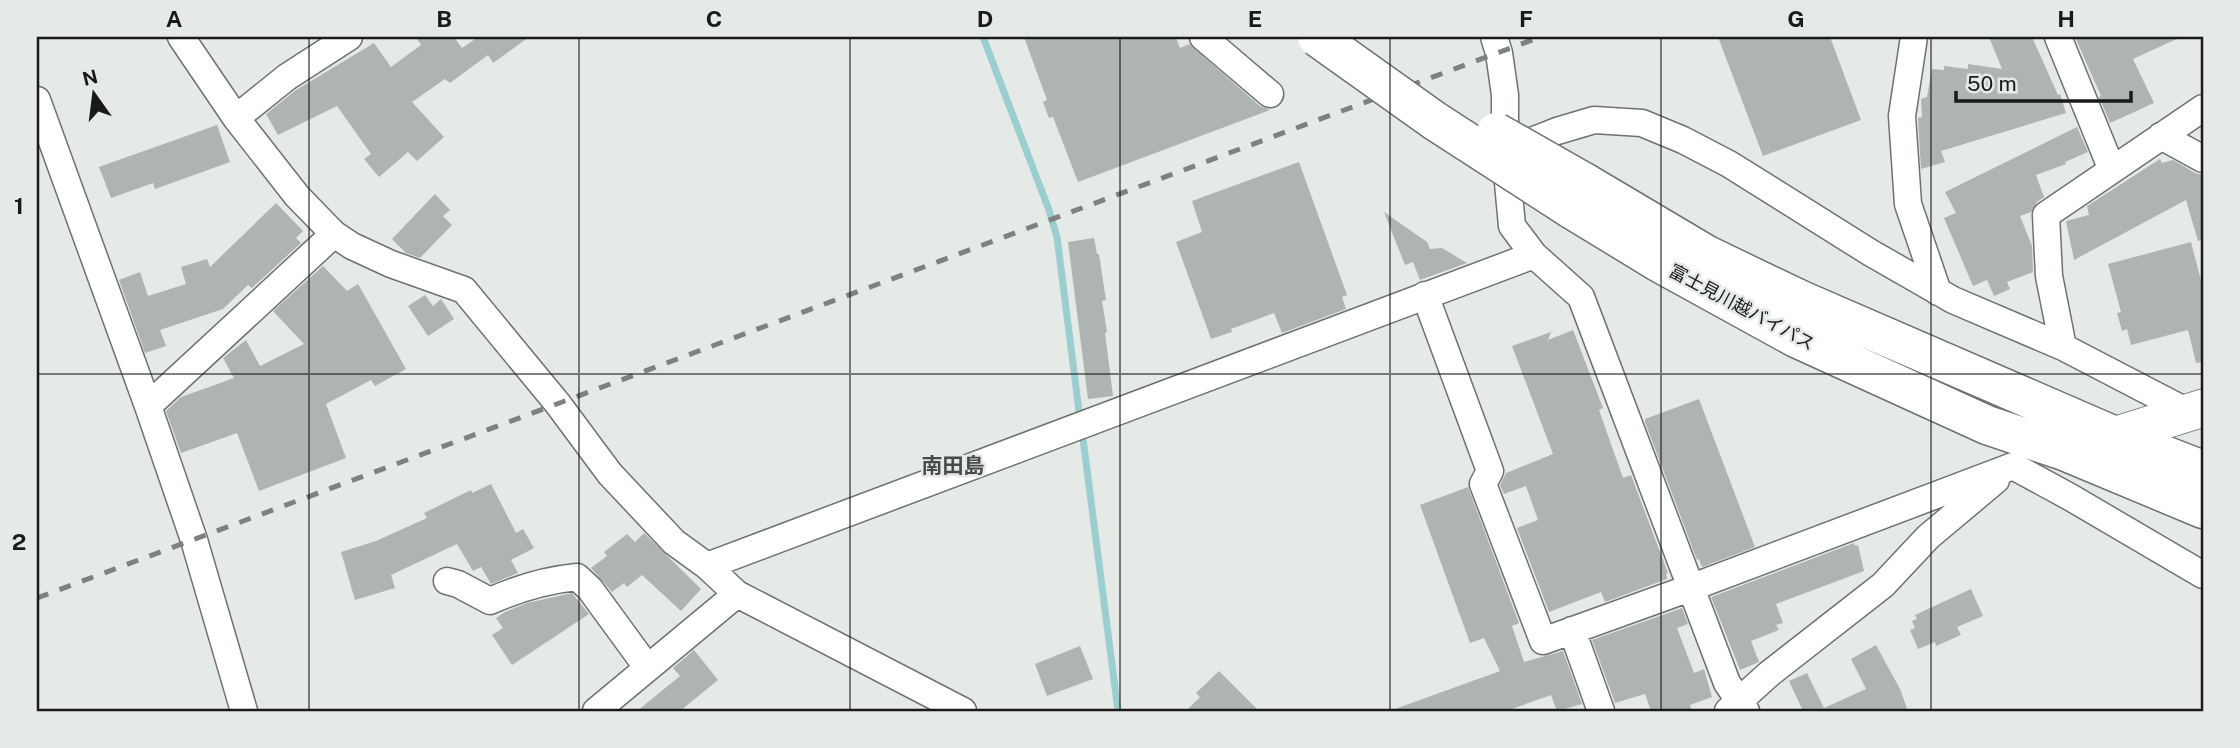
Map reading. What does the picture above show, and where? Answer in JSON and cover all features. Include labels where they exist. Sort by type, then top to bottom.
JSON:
[{"type":"highway","name":"富士見川越バイパス","points":[[1317,37],[1435,121],[1577,195],[1789,294],[2115,436],[2203,470]]},
{"type":"highway","name":"富士見川越バイパス","points":[[1360,37],[1393,65],[1577,195],[1658,262],[1796,338],[1987,425],[2064,451],[2203,509]]},
{"type":"street","points":[[181,37],[236,118],[297,196],[334,234],[352,246],[391,264],[464,290],[558,404],[610,474],[674,542],[707,566],[737,594],[963,711]]},
{"type":"street","points":[[236,118],[287,77],[349,37]]},
{"type":"street","points":[[1203,37],[1270,94]]},
{"type":"street","points":[[1494,37],[1499,53],[1504,95],[1505,151],[1512,226],[1534,255],[1581,297],[1738,708],[1769,674],[1883,585],[1928,537],[2013,466]]},
{"type":"street","points":[[1914,37],[1902,116],[1908,204],[1938,292]]},
{"type":"street","points":[[2058,37],[2112,170]]},
{"type":"street","points":[[37,100],[194,540],[244,711]]},
{"type":"street","points":[[2063,347],[2049,276],[2046,215],[2203,108]]},
{"type":"street","points":[[1505,151],[1594,120],[1642,123],[1683,140],[1728,164],[1859,246],[1953,300],[2063,347],[2196,410]]},
{"type":"street","points":[[2161,136],[2203,159]]},
{"type":"street","points":[[148,407],[334,234]]},
{"type":"street","points":[[707,566],[1534,255]]},
{"type":"street","points":[[1425,295],[1490,471],[1483,484],[1543,641],[2013,466],[2196,410]]},
{"type":"street","points":[[2013,466],[2203,575]]},
{"type":"street","points":[[447,581],[490,601],[515,589],[552,579],[577,577],[590,589],[647,667]]},
{"type":"street","points":[[596,711],[737,594]]},
{"type":"street","points":[[1572,630],[1601,711]]},
{"type":"building","points":[[416,37],[454,37],[462,48],[475,39],[474,37],[529,37],[493,63],[488,55],[450,83],[445,79],[412,102],[444,137],[417,161],[408,152],[379,177],[364,159],[371,154],[337,106],[278,135],[266,114],[296,90],[374,43],[391,67],[421,45]]},
{"type":"building","points":[[1024,37],[1176,37],[1180,48],[1189,44],[1260,106],[1270,110],[1078,182],[1053,117],[1049,118],[1043,102],[1047,100]]},
{"type":"building","points":[[1718,37],[1830,37],[1861,120],[1763,156]]},
{"type":"building","points":[[1989,37],[2032,37],[2058,95],[2060,94],[2066,113],[1941,151],[1945,162],[1921,169],[1918,118],[1922,117],[1921,99],[1927,97],[1932,69],[1944,70],[1944,66],[1968,69],[1968,64],[2002,69]]},
{"type":"building","points":[[2075,37],[2181,37],[2133,59],[2154,103],[2110,123]]},
{"type":"building","points":[[217,125],[230,162],[155,189],[153,183],[111,198],[99,167]]},
{"type":"building","points":[[2077,127],[2088,152],[2036,175],[2044,197],[2031,212],[2020,216],[2032,246],[2033,272],[2007,282],[2010,289],[1994,296],[1987,280],[1973,286],[1944,218],[1956,213],[1945,192]]},
{"type":"building","points":[[2160,159],[2162,163],[2173,160],[2203,175],[2203,240],[2198,241],[2186,200],[2074,260],[2066,221],[2089,215],[2087,206]]},
{"type":"building","points":[[1299,162],[1347,295],[1342,297],[1346,309],[1282,333],[1274,313],[1211,339],[1176,242],[1202,232],[1192,201]]},
{"type":"building","points":[[435,194],[450,210],[443,216],[452,225],[420,258],[406,253],[392,239]]},
{"type":"building","points":[[276,203],[303,231],[296,238],[301,243],[252,288],[248,285],[223,309],[160,330],[166,346],[145,353],[119,280],[140,272],[148,296],[186,284],[181,267],[207,259],[210,267]]},
{"type":"building","points":[[1384,212],[1427,242],[1430,249],[1442,248],[1467,263],[1420,280],[1413,262],[1405,265]]},
{"type":"building","points":[[1094,238],[1106,300],[1102,301],[1113,396],[1088,399],[1068,242]]},
{"type":"building","points":[[2191,242],[2203,288],[2203,362],[2196,363],[2188,330],[2131,345],[2127,329],[2122,331],[2117,313],[2121,312],[2108,264]]},
{"type":"building","points":[[323,266],[347,291],[358,284],[406,369],[375,386],[371,380],[326,404],[346,458],[259,491],[237,433],[181,453],[166,411],[181,397],[234,378],[223,358],[246,340],[260,366],[304,344],[273,311]]},
{"type":"building","points":[[425,295],[433,306],[441,299],[454,319],[428,336],[408,306]]},
{"type":"building","points":[[1573,330],[1603,408],[1599,410],[1623,478],[1631,475],[1668,573],[1667,579],[1605,602],[1601,592],[1549,612],[1517,528],[1538,520],[1526,486],[1504,494],[1500,485],[1506,473],[1553,454],[1512,346],[1551,332],[1548,340]]},
{"type":"building","points":[[1699,399],[1755,547],[1702,567],[1645,422],[1645,419]]},
{"type":"building","points":[[491,484],[516,533],[523,529],[534,548],[511,560],[518,573],[491,584],[481,567],[473,571],[457,544],[391,575],[395,588],[355,600],[341,552],[376,541],[427,518],[424,513],[471,490],[472,493]]},
{"type":"building","points":[[1468,487],[1519,623],[1512,626],[1524,662],[1563,651],[1582,704],[1557,711],[1551,695],[1506,711],[1396,711],[1395,709],[1500,671],[1484,638],[1470,643],[1420,505]]},
{"type":"building","points":[[644,533],[701,589],[681,611],[642,575],[627,587],[624,583],[612,592],[591,568],[607,556],[604,552],[627,534],[635,542]]},
{"type":"building","points":[[1854,543],[1855,546],[1858,545],[1864,571],[1776,604],[1783,623],[1776,625],[1779,630],[1751,641],[1759,662],[1740,670],[1711,597]]},
{"type":"building","points":[[1971,589],[1983,616],[1957,627],[1961,635],[1936,646],[1935,642],[1918,649],[1910,630],[1915,628],[1912,621],[1917,619],[1915,615]]},
{"type":"building","points":[[572,593],[589,614],[512,665],[492,635],[503,628],[496,618],[527,603]]},
{"type":"building","points":[[1682,608],[1688,624],[1677,628],[1694,673],[1704,669],[1712,697],[1690,705],[1692,711],[1651,711],[1645,694],[1615,703],[1592,640]]},
{"type":"building","points":[[1876,645],[1900,689],[1908,711],[1803,711],[1789,681],[1807,673],[1824,708],[1866,689],[1851,659]]},
{"type":"building","points":[[1080,646],[1093,679],[1047,696],[1035,664]]},
{"type":"building","points":[[694,650],[718,680],[680,711],[637,711],[680,676],[673,668]]},
{"type":"building","points":[[1219,671],[1259,711],[1186,711],[1200,697],[1196,693]]},
{"type":"waterway","points":[[983,37],[1057,237],[1080,419]]},
{"type":"waterway","points":[[1082,431],[1118,711]]},
{"type":"railway","points":[[37,598],[1540,37]]},
{"type":"district","name":"南田島","points":[[953,465]]}]
